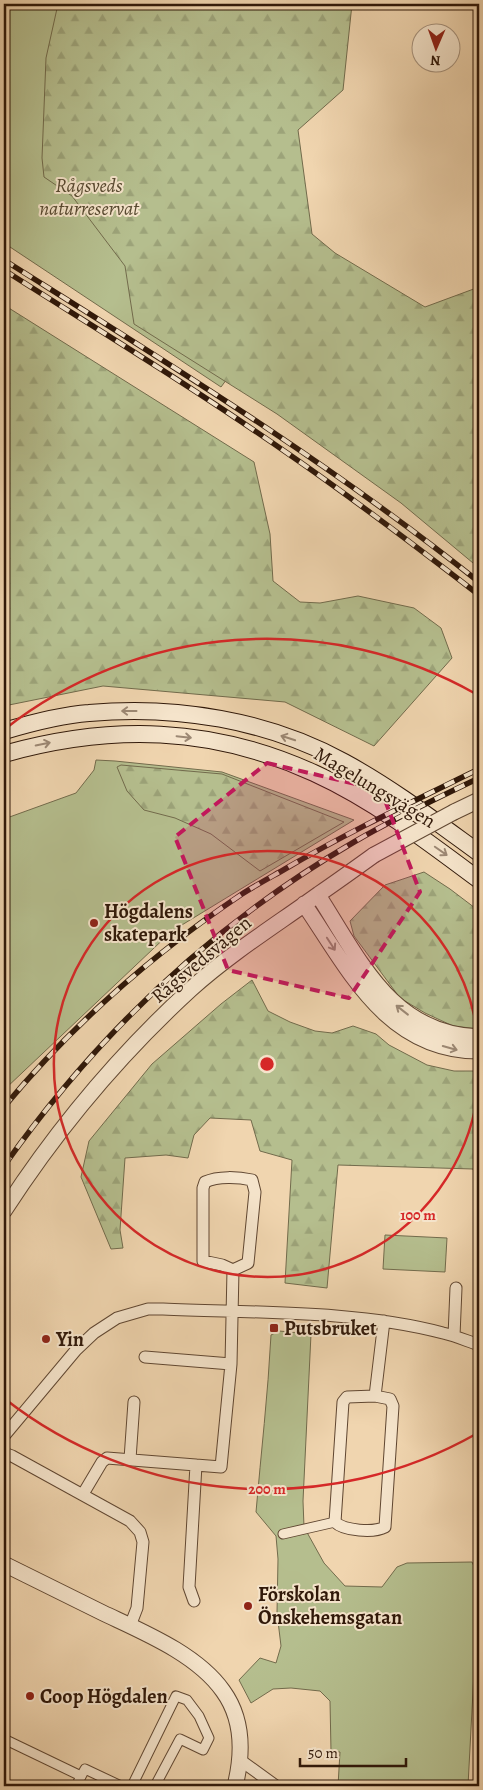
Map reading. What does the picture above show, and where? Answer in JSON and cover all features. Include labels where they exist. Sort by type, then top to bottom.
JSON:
[{"type":"main road","name":"Magelungsvägen","points":[[4,731],[64,716],[118,711],[177,713],[251,726],[299,742],[342,761],[403,798],[479,853]]},
{"type":"main road","name":"Magelungsvägen","points":[[4,754],[65,740],[139,733],[189,737],[239,747],[290,762],[341,787],[388,815],[479,880]]},
{"type":"street","name":"Rågsvedsvägen","points":[[4,1211],[27,1175],[96,1086],[142,1035],[192,988],[224,962],[374,855],[479,800]]},
{"type":"street","points":[[318,895],[374,981],[398,1007],[412,1017],[440,1031],[454,1035],[479,1037]]},
{"type":"street","points":[[304,904],[361,989],[394,1022],[426,1042],[459,1051],[479,1051]]},
{"type":"street","points":[[241,1178],[252,1180],[254,1184],[255,1192],[248,1263],[233,1270],[222,1265],[203,1261],[203,1188],[205,1182],[211,1179],[241,1178]]},
{"type":"street","points":[[83,1494],[102,1462],[108,1458],[221,1467],[231,1364],[233,1270]]},
{"type":"street","points":[[454,1336],[456,1288]]},
{"type":"street","points":[[4,1436],[76,1350],[94,1333],[117,1318],[148,1310],[163,1308],[298,1314],[384,1321],[444,1333],[479,1346]]},
{"type":"street","points":[[375,1396],[384,1321]]},
{"type":"street","points":[[145,1357],[231,1364]]},
{"type":"street","points":[[347,1396],[375,1396],[390,1399],[393,1406],[386,1527],[380,1530],[353,1530],[340,1526],[335,1522],[343,1402],[347,1396]]},
{"type":"street","points":[[130,1459],[134,1402]]},
{"type":"street","points":[[4,1453],[130,1521],[140,1532],[143,1542],[137,1608],[130,1626]]},
{"type":"street","points":[[194,1602],[189,1587],[196,1465]]},
{"type":"street","points":[[283,1534],[335,1522]]},
{"type":"street","points":[[4,1564],[130,1626],[185,1656],[210,1676],[224,1692],[239,1726],[241,1740],[240,1760],[235,1786]]},
{"type":"street","points":[[132,1786],[176,1696],[187,1700],[199,1716],[209,1738],[203,1750],[180,1739],[155,1786]]},
{"type":"street","points":[[4,1739],[81,1776]]},
{"type":"street","points":[[240,1760],[276,1786]]},
{"type":"street","points":[[76,1786],[85,1769],[121,1786]]},
{"type":"highlighted area","points":[[267,763],[381,790],[420,892],[349,998],[228,970],[175,837]]},
{"type":"green space","name":"Rågsveds naturreservat","points":[[4,4],[92,4],[316,259],[221,387],[4,243]]},
{"type":"green space","points":[[58,4],[352,4],[343,90],[298,130],[312,234],[335,253],[425,307],[479,287],[479,568],[401,503],[277,414],[134,324],[125,266],[72,196],[44,177],[42,158],[46,58]]},
{"type":"green space","points":[[4,305],[254,462],[270,534],[273,581],[300,602],[320,603],[358,596],[414,608],[441,628],[452,658],[374,746],[285,702],[103,686],[4,706]]},
{"type":"green space","name":"Högdalens skatepark","points":[[96,760],[222,772],[354,820],[172,931],[5,1089],[4,819],[76,793],[94,770]]},
{"type":"green space","points":[[121,765],[222,774],[344,822],[260,871],[211,834],[175,818],[144,810],[127,791],[117,767]]},
{"type":"green space","points":[[424,872],[479,911],[479,1029],[453,1026],[425,1013],[400,998],[354,936],[350,921],[385,885]]},
{"type":"green space","points":[[252,980],[268,1011],[290,1022],[315,1031],[332,1033],[353,1026],[376,1034],[389,1045],[427,1065],[454,1071],[479,1071],[479,1182],[477,1182],[473,1169],[338,1165],[327,1288],[285,1283],[292,1160],[260,1151],[251,1120],[210,1118],[194,1135],[188,1158],[166,1155],[125,1158],[120,1230],[123,1248],[111,1249],[81,1177],[89,1141],[152,1064],[221,1004]]},
{"type":"green space","points":[[385,1235],[447,1238],[445,1272],[383,1269]]},
{"type":"green space","points":[[279,1331],[311,1334],[303,1501],[304,1527],[324,1563],[345,1586],[382,1587],[397,1567],[407,1563],[472,1562],[479,1577],[468,1786],[338,1786],[340,1752],[331,1751],[330,1701],[320,1691],[291,1688],[273,1689],[251,1703],[239,1680],[260,1658],[276,1663],[281,1646],[277,1613],[278,1559],[276,1536],[256,1512],[271,1335]]},
{"type":"railway","points":[[4,260],[186,375],[306,454],[364,495],[479,582]]},
{"type":"railway","points":[[4,270],[220,407],[362,506],[479,595]]},
{"type":"railway","points":[[4,1107],[86,1019],[146,966],[209,917],[247,891],[309,855],[479,769]]},
{"type":"railway","points":[[4,1166],[78,1071],[119,1027],[207,945],[254,908],[354,842],[400,816],[479,778]]},
{"type":"place","name":"Högdalens skatepark","points":[[94,923]]},
{"type":"place","name":"Putsbruket","points":[[274,1328]]},
{"type":"place","name":"Yin","points":[[46,1339]]},
{"type":"place","name":"Förskolan Önskehemsgatan","points":[[248,1606]]},
{"type":"place","name":"Coop Högdalen","points":[[30,1696]]}]
